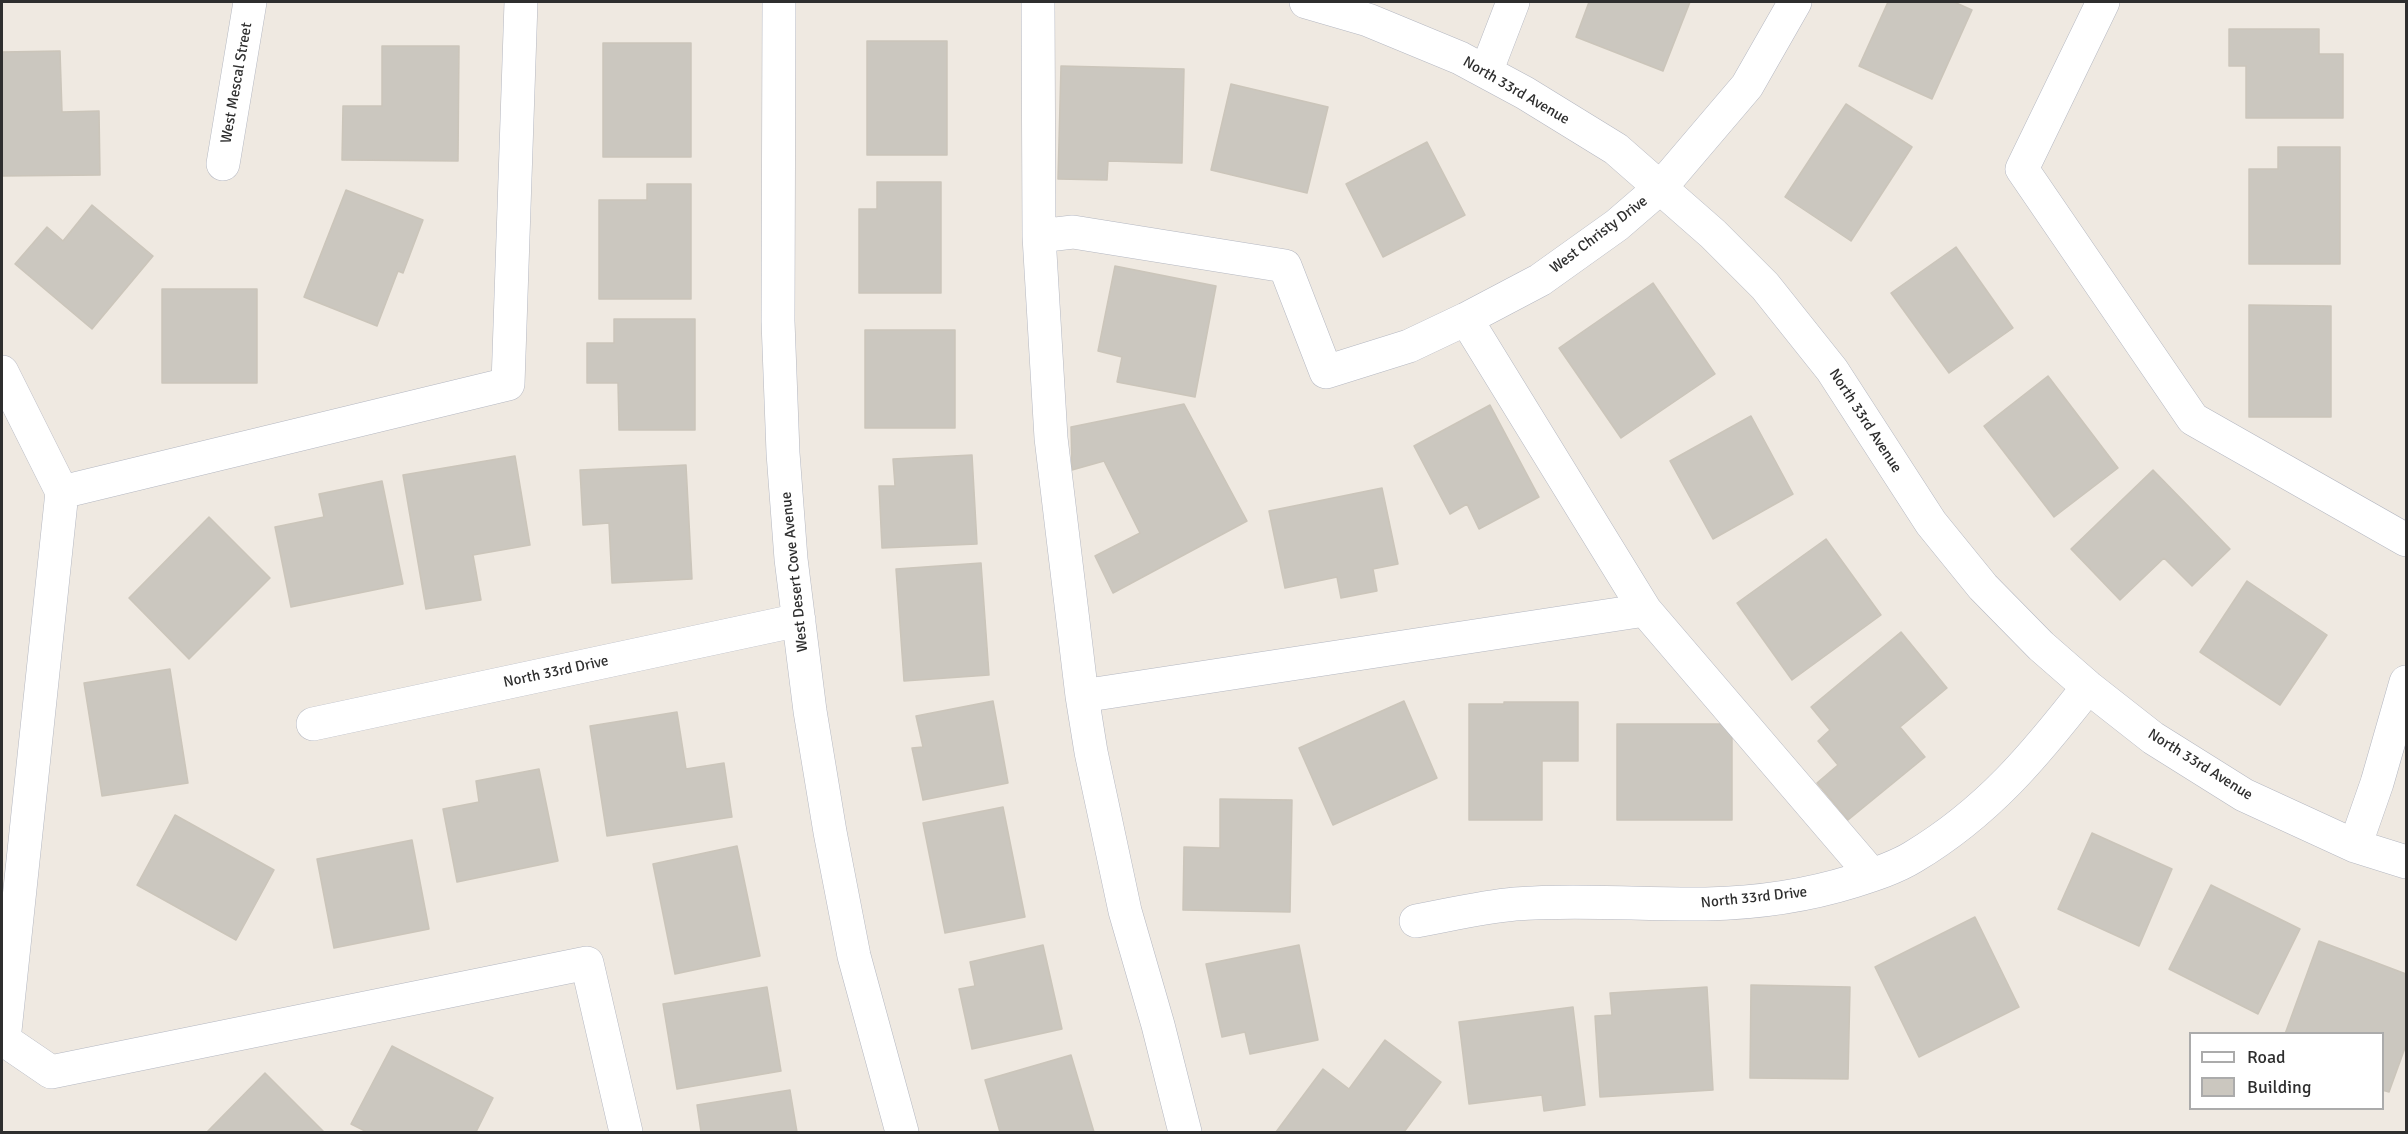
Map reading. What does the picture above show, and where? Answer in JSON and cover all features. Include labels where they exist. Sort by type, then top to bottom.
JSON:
[{"type":"street","name":"West Mescal Street","points":[[222,164],[250,2]]},
{"type":"street","points":[[62,492],[508,384],[521,2]]},
{"type":"street","name":"West Desert Cove Avenue","points":[[778,2],[778,321],[784,465],[791,559],[830,832],[854,956],[902,1132]]},
{"type":"street","points":[[1038,2],[1039,236],[1051,438],[1082,696],[1091,752],[1125,911],[1158,1025],[1185,1132]]},
{"type":"street","name":"North 33rd Avenue","points":[[1306,2],[1368,20],[1460,58],[1525,93],[1616,149],[1713,234],[1765,286],[1832,370],[1931,523],[1983,587],[2041,646],[2088,687],[2153,738],[2244,795],[2355,846],[2406,862]]},
{"type":"street","points":[[1486,72],[1513,2]]},
{"type":"street","name":"West Christy Drive","points":[[1039,236],[1073,232],[1285,266],[1326,372],[1409,346],[1466,320],[1540,280],[1617,225],[1661,187],[1747,86],[1795,2]]},
{"type":"street","points":[[2103,2],[2022,169],[2193,419],[2406,540]]},
{"type":"street","points":[[1466,320],[1645,610],[1872,875]]},
{"type":"street","points":[[2,372],[62,492],[4,1040],[51,1072],[587,963],[626,1132]]},
{"type":"street","points":[[1082,696],[1645,610]]},
{"type":"street","name":"North 33rd Drive","points":[[312,724],[799,620]]},
{"type":"street","points":[[2355,846],[2377,783],[2406,682]]},
{"type":"street","name":"North 33rd Drive","points":[[1416,921],[1514,904],[1596,902],[1707,904],[1770,900],[1824,890],[1872,875],[1911,858],[1954,830],[2006,787],[2053,733],[2088,687]]},
{"type":"building","points":[[1589,2],[1690,2],[1663,71],[1576,37]]},
{"type":"building","points":[[1888,2],[1954,2],[1972,10],[1932,99],[1859,66]]},
{"type":"building","points":[[2229,29],[2319,29],[2319,54],[2343,54],[2343,118],[2246,118],[2246,66],[2229,66]]},
{"type":"building","points":[[867,41],[947,41],[947,155],[867,155]]},
{"type":"building","points":[[603,43],[691,43],[691,157],[603,157]]},
{"type":"building","points":[[382,46],[459,46],[458,161],[342,160],[343,106],[382,106]]},
{"type":"building","points":[[60,51],[62,112],[99,111],[100,175],[2,176],[2,52]]},
{"type":"building","points":[[1061,66],[1184,69],[1182,163],[1108,161],[1107,180],[1058,179]]},
{"type":"building","points":[[1231,84],[1328,107],[1307,193],[1211,170]]},
{"type":"building","points":[[1846,104],[1912,147],[1851,241],[1785,197]]},
{"type":"building","points":[[1427,142],[1465,215],[1383,257],[1346,184]]},
{"type":"building","points":[[2278,147],[2340,147],[2340,264],[2249,264],[2249,169],[2278,169]]},
{"type":"building","points":[[877,182],[941,182],[941,293],[859,293],[859,209],[877,209]]},
{"type":"building","points":[[647,184],[691,184],[691,299],[599,299],[599,200],[647,200]]},
{"type":"building","points":[[346,190],[423,220],[403,273],[398,271],[377,326],[304,297]]},
{"type":"building","points":[[92,205],[153,256],[92,329],[15,264],[47,227],[63,241]]},
{"type":"building","points":[[1956,247],[2013,328],[1949,373],[1891,293]]},
{"type":"building","points":[[1115,266],[1216,286],[1195,397],[1117,382],[1122,357],[1098,351]]},
{"type":"building","points":[[1653,283],[1715,374],[1621,438],[1559,348]]},
{"type":"building","points":[[162,289],[257,289],[257,383],[162,383]]},
{"type":"building","points":[[2249,305],[2331,306],[2331,417],[2249,417]]},
{"type":"building","points":[[614,319],[695,319],[695,430],[619,430],[618,383],[587,383],[587,343],[614,343]]},
{"type":"building","points":[[865,330],[955,330],[955,428],[865,428]]},
{"type":"building","points":[[2048,376],[2118,468],[2054,517],[1984,426]]},
{"type":"building","points":[[1184,404],[1247,521],[1113,593],[1095,556],[1140,533],[1104,461],[1072,470],[1071,427]]},
{"type":"building","points":[[1490,405],[1539,497],[1479,529],[1467,504],[1450,514],[1414,446]]},
{"type":"building","points":[[1751,416],[1793,494],[1713,539],[1670,461]]},
{"type":"building","points":[[972,455],[977,544],[882,548],[879,486],[895,486],[893,459]]},
{"type":"building","points":[[515,456],[530,545],[473,555],[481,600],[426,609],[403,475]]},
{"type":"building","points":[[686,465],[692,579],[612,583],[609,523],[583,525],[580,470]]},
{"type":"building","points":[[2153,470],[2230,549],[2192,586],[2164,558],[2120,600],[2071,549]]},
{"type":"building","points":[[382,481],[403,584],[291,607],[275,527],[324,517],[319,494]]},
{"type":"building","points":[[1382,488],[1398,564],[1373,569],[1377,591],[1341,598],[1337,577],[1285,588],[1269,511]]},
{"type":"building","points":[[209,517],[270,578],[189,659],[129,598]]},
{"type":"building","points":[[1826,539],[1881,615],[1792,680],[1737,603]]},
{"type":"building","points":[[981,563],[989,675],[904,681],[896,569]]},
{"type":"building","points":[[2247,581],[2327,635],[2280,705],[2200,652]]},
{"type":"building","points":[[1901,632],[1947,688],[1900,727],[1925,757],[1848,820],[1817,783],[1838,765],[1818,741],[1830,730],[1811,707]]},
{"type":"building","points":[[170,669],[188,783],[102,796],[84,683]]},
{"type":"building","points":[[993,701],[1008,783],[923,800],[912,748],[923,747],[916,716]]},
{"type":"building","points":[[1404,701],[1437,778],[1333,825],[1299,748]]},
{"type":"building","points":[[1504,702],[1578,702],[1578,761],[1542,761],[1542,820],[1469,820],[1469,704],[1504,704]]},
{"type":"building","points":[[677,712],[686,769],[724,763],[732,817],[607,836],[590,726]]},
{"type":"building","points":[[1617,724],[1732,724],[1732,820],[1617,820]]},
{"type":"building","points":[[539,769],[558,861],[457,882],[443,809],[479,802],[476,781]]},
{"type":"building","points":[[1220,799],[1292,800],[1290,912],[1183,910],[1184,847],[1220,848]]},
{"type":"building","points":[[1003,807],[1025,917],[945,933],[923,823]]},
{"type":"building","points":[[175,815],[274,870],[236,940],[137,885]]},
{"type":"building","points":[[2092,833],[2172,869],[2139,946],[2058,909]]},
{"type":"building","points":[[412,840],[429,929],[334,948],[317,859]]},
{"type":"building","points":[[737,846],[760,956],[675,974],[653,864]]},
{"type":"building","points":[[2211,885],[2300,929],[2258,1014],[2169,969]]},
{"type":"building","points":[[1975,917],[2019,1007],[1919,1057],[1875,967]]},
{"type":"building","points":[[2319,941],[2406,974],[2406,1045],[2389,1092],[2384,1091],[2384,1032],[2286,1032]]},
{"type":"building","points":[[1043,945],[1062,1029],[972,1049],[959,989],[975,986],[970,962]]},
{"type":"building","points":[[1299,945],[1318,1040],[1250,1054],[1245,1032],[1222,1037],[1206,964]]},
{"type":"building","points":[[1751,985],[1850,987],[1848,1079],[1750,1078]]},
{"type":"building","points":[[767,987],[781,1071],[677,1089],[663,1004]]},
{"type":"building","points":[[1707,987],[1713,1090],[1600,1097],[1595,1016],[1612,1015],[1610,993]]},
{"type":"building","points":[[1573,1007],[1585,1105],[1544,1111],[1542,1095],[1469,1104],[1459,1022]]},
{"type":"building","points":[[1385,1040],[1441,1082],[1404,1132],[1276,1132],[1323,1069],[1349,1089]]},
{"type":"building","points":[[392,1046],[493,1098],[476,1132],[367,1132],[351,1124]]},
{"type":"building","points":[[1071,1055],[1094,1132],[1000,1132],[985,1080]]},
{"type":"building","points":[[265,1073],[324,1132],[207,1132]]},
{"type":"building","points":[[790,1090],[797,1132],[701,1132],[697,1105]]}]
